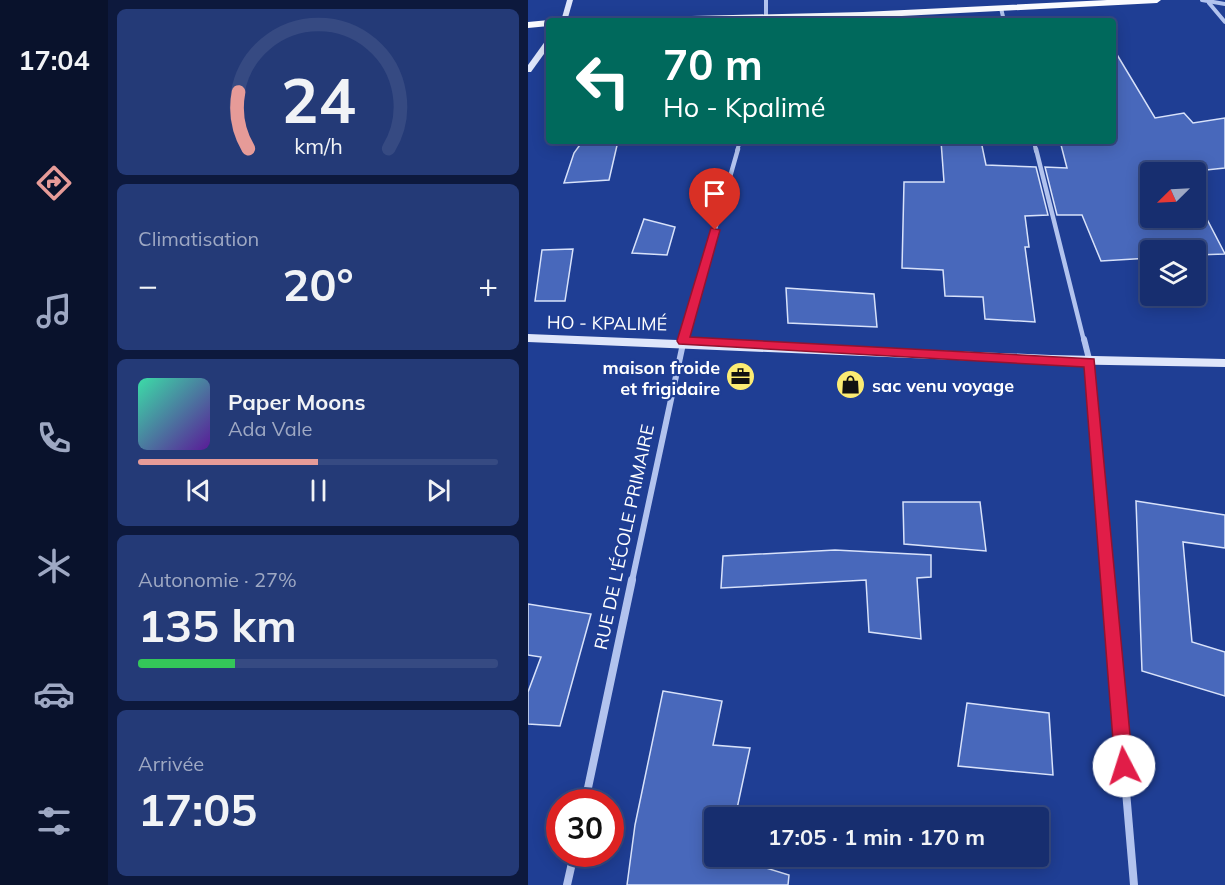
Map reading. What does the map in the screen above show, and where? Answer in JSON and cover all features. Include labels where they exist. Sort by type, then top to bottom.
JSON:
[{"type":"main road","points":[[565,18],[570,0]]},
{"type":"main road","points":[[772,18],[1157,0]]},
{"type":"main road","points":[[528,25],[546,23]]},
{"type":"main road","points":[[528,70],[546,46]]},
{"type":"main road","name":"HO - KPALIMÉ","points":[[528,338],[683,341],[1090,363],[1225,363]]},
{"type":"street","points":[[766,0],[772,18]]},
{"type":"street","points":[[1202,0],[1225,4]]},
{"type":"street","points":[[1209,3],[1225,22]]},
{"type":"street","points":[[1001,8],[1003,18]]},
{"type":"street","name":"RUE DE L'ÉCOLE PRIMAIRE","points":[[588,789],[683,341],[739,144]]},
{"type":"street","points":[[1035,144],[1090,363],[1134,885]]},
{"type":"street","points":[[567,885],[571,867]]},
{"type":"building","points":[[1116,53],[1155,118],[1184,113],[1193,123],[1225,118],[1225,168],[1206,170],[1206,162],[1140,162],[1140,228],[1206,228],[1206,217],[1225,254],[1206,255],[1206,240],[1140,240],[1140,259],[1101,261],[1082,215],[1057,215],[1045,167],[1067,168],[1061,144],[1116,144]]},
{"type":"building","points":[[581,144],[617,144],[609,180],[564,183],[574,153]]},
{"type":"building","points":[[941,144],[982,144],[986,165],[1036,167],[1048,215],[1025,216],[1029,247],[1025,247],[1035,322],[985,319],[983,297],[945,296],[943,270],[902,268],[904,182],[944,182]]},
{"type":"building","points":[[644,219],[675,227],[667,255],[632,253]]},
{"type":"building","points":[[573,249],[565,301],[535,301],[542,250]]},
{"type":"building","points":[[786,288],[874,294],[877,327],[788,323]]},
{"type":"building","points":[[1136,501],[1225,515],[1225,548],[1183,542],[1192,642],[1225,652],[1225,696],[1142,671]]},
{"type":"building","points":[[903,502],[980,502],[986,551],[904,544]]},
{"type":"building","points":[[835,550],[931,555],[931,577],[917,578],[921,639],[869,632],[866,580],[721,588],[723,556]]},
{"type":"building","points":[[528,604],[591,614],[560,726],[528,724],[528,692],[541,657],[528,655]]},
{"type":"building","points":[[663,691],[722,701],[713,745],[750,748],[737,807],[704,807],[704,867],[763,867],[789,875],[788,885],[627,885],[635,825]]},
{"type":"building","points":[[967,703],[1049,713],[1053,775],[958,766]]},
{"type":"place","name":"maison froide et frigidaire","points":[[741,377]]},
{"type":"place","name":"sac venu voyage","points":[[851,385]]},
{"type":"route","points":[[715,230],[683,341],[1090,363],[1124,766]]}]
